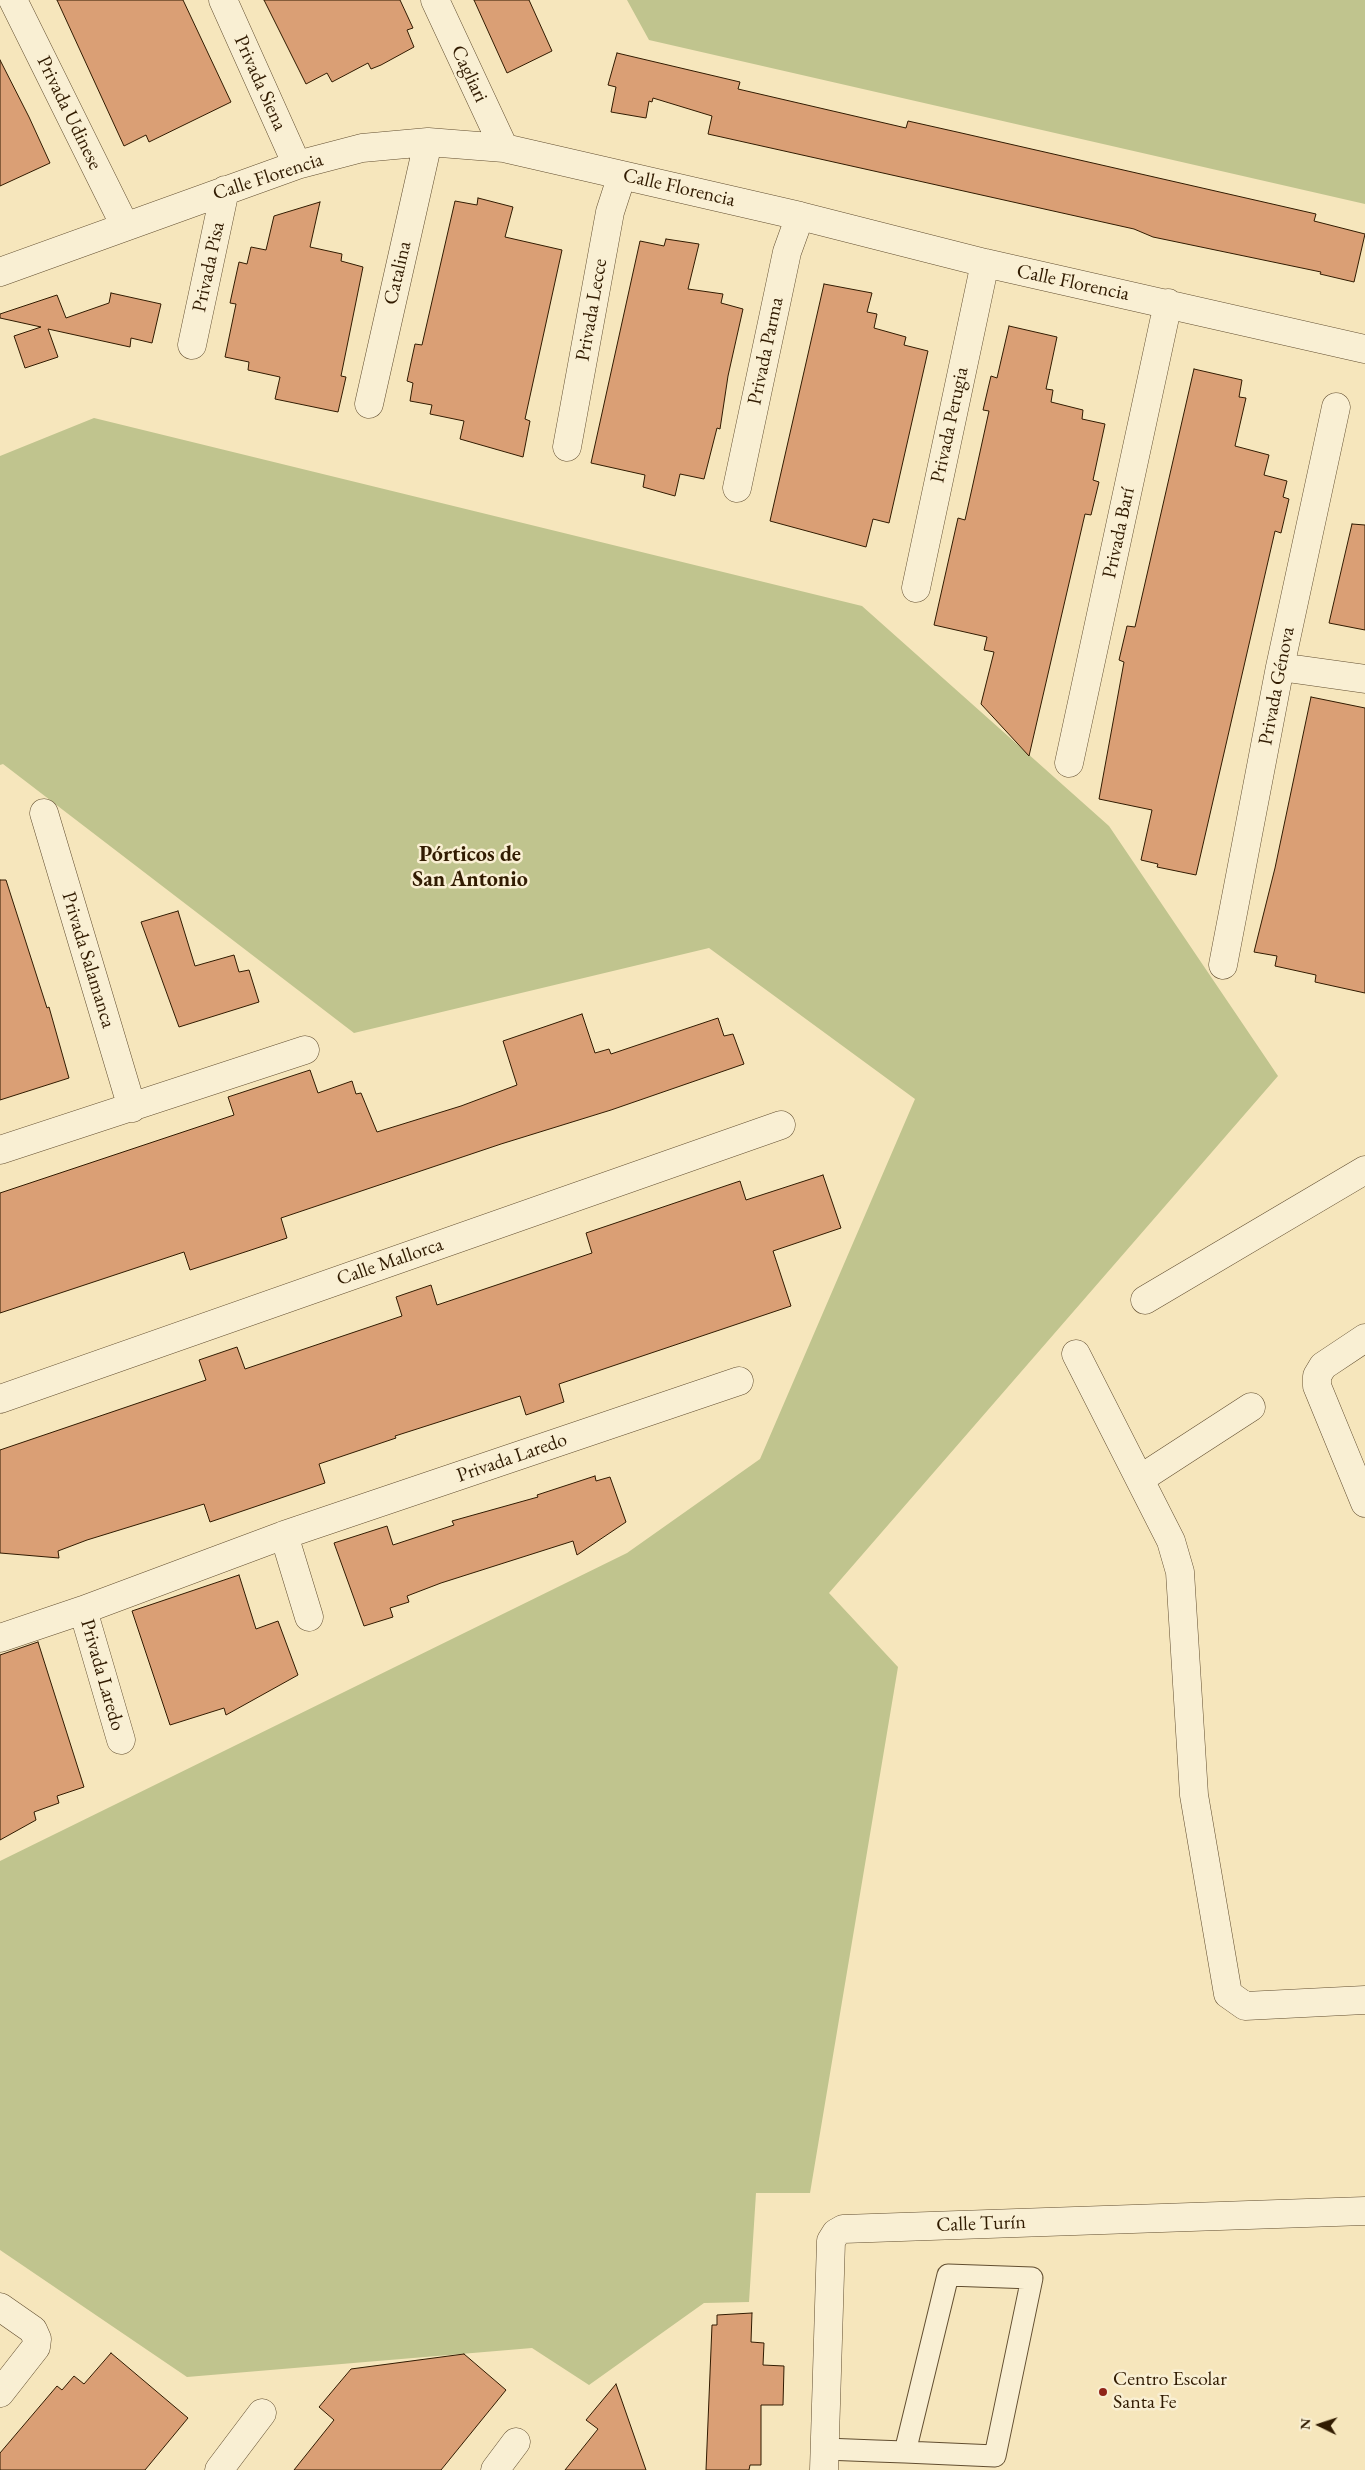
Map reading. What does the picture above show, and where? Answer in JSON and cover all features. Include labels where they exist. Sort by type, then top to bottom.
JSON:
[{"type":"street","name":"Privada Udinese","points":[[13,0],[125,226]]},
{"type":"street","name":"Privada Siena","points":[[223,0],[297,166]]},
{"type":"street","name":"Cagliari","points":[[435,0],[504,148]]},
{"type":"street","name":"Calle Florencia","points":[[0,272],[225,190],[297,166],[362,148],[428,142],[504,148],[800,216],[985,263],[1365,349]]},
{"type":"street","name":"Catalina","points":[[369,404],[428,142]]},
{"type":"street","name":"Privada Lecce","points":[[567,447],[610,212],[622,175]]},
{"type":"street","name":"Privada Pisa","points":[[192,345],[225,190]]},
{"type":"street","name":"Privada Parma","points":[[737,488],[787,252],[800,216]]},
{"type":"street","name":"Privada Perugia","points":[[916,588],[985,263]]},
{"type":"street","name":"Privada Barí","points":[[1069,763],[1168,303]]},
{"type":"street","name":"Privada Génova","points":[[1223,965],[1280,667],[1336,408]]},
{"type":"street","points":[[1280,667],[1365,679]]},
{"type":"street","name":"Privada Salamanca","points":[[44,812],[132,1108]]},
{"type":"street","points":[[0,1150],[305,1050]]},
{"type":"street","name":"Calle Mallorca","points":[[0,1399],[781,1125]]},
{"type":"street","points":[[1145,1300],[1365,1170]]},
{"type":"street","points":[[1365,1338],[1323,1366],[1317,1376],[1317,1386],[1365,1503]]},
{"type":"street","points":[[1076,1354],[1171,1541],[1180,1572],[1194,1795],[1228,1994],[1245,2006],[1365,2000]]},
{"type":"street","name":"Privada Laredo","points":[[0,1638],[83,1610],[284,1536],[739,1381]]},
{"type":"street","points":[[1140,1479],[1251,1408]]},
{"type":"street","points":[[284,1536],[309,1617]]},
{"type":"street","name":"Privada Laredo","points":[[83,1610],[121,1740]]},
{"type":"street","name":"Calle Turín","points":[[825,2459],[831,2241],[836,2233],[843,2229],[1365,2211]]},
{"type":"street","points":[[0,2307],[33,2330],[37,2338],[36,2347],[0,2393]]},
{"type":"street","points":[[219,2470],[262,2413]]},
{"type":"street","points":[[495,2470],[516,2442]]},
{"type":"lane","points":[[825,2459],[905,2452],[995,2456],[1032,2278],[948,2275],[905,2452]]},
{"type":"green space","points":[[627,0],[1365,0],[1365,204],[649,40]]},
{"type":"green space","points":[[94,418],[862,606],[1109,826],[1278,1076],[829,1593],[898,1667],[810,2193],[756,2193],[749,2302],[704,2303],[589,2385],[532,2348],[187,2377],[0,2250],[0,1861],[627,1553],[760,1459],[915,1099],[709,948],[354,1033],[3,764],[0,765],[0,456]]},
{"type":"building","points":[[57,0],[183,0],[231,102],[149,142],[146,135],[124,146]]},
{"type":"building","points":[[264,0],[400,0],[413,28],[407,30],[414,47],[371,69],[368,63],[332,82],[327,73],[306,84]]},
{"type":"building","points":[[474,0],[529,0],[552,51],[507,73]]},
{"type":"building","points":[[617,53],[740,82],[738,89],[906,128],[908,121],[1316,214],[1314,221],[1365,234],[1354,282],[1320,274],[1321,272],[1153,237],[1134,229],[708,134],[712,116],[653,98],[652,102],[649,101],[646,118],[611,112],[616,87],[608,85]]},
{"type":"building","points":[[0,60],[50,163],[0,186]]},
{"type":"building","points":[[478,198],[513,207],[505,237],[562,250],[525,419],[530,421],[523,457],[460,439],[464,421],[430,414],[432,405],[410,401],[413,383],[407,381],[415,344],[422,345],[455,201],[477,205]]},
{"type":"building","points":[[320,202],[310,247],[342,254],[341,261],[363,267],[341,376],[346,377],[338,412],[275,399],[280,377],[248,370],[249,362],[225,357],[236,304],[230,303],[239,262],[247,264],[251,247],[266,250],[274,216]]},
{"type":"building","points":[[666,239],[699,244],[688,289],[723,294],[721,303],[743,309],[728,376],[720,429],[717,428],[704,479],[680,474],[675,496],[643,487],[645,475],[591,463],[640,241],[664,246]]},
{"type":"building","points":[[824,284],[872,293],[867,312],[877,314],[874,328],[906,337],[904,345],[928,351],[889,523],[873,519],[866,547],[770,521]]},
{"type":"building","points":[[111,293],[161,304],[152,343],[131,338],[130,347],[48,329],[58,357],[25,368],[14,336],[41,327],[0,318],[0,314],[57,295],[66,318],[109,303]]},
{"type":"building","points":[[1009,326],[1057,337],[1046,389],[1053,390],[1051,402],[1083,410],[1082,419],[1105,424],[1093,480],[1099,482],[1091,515],[1085,514],[1029,756],[981,704],[994,652],[984,650],[987,637],[934,625],[958,518],[965,520],[989,411],[983,410],[991,376],[997,378]]},
{"type":"building","points":[[1194,369],[1242,380],[1239,397],[1246,398],[1235,446],[1269,455],[1264,475],[1287,481],[1283,497],[1289,499],[1281,533],[1275,531],[1196,875],[1157,867],[1158,864],[1141,860],[1152,810],[1099,799],[1124,662],[1119,660],[1127,626],[1135,627]]},
{"type":"building","points":[[1352,524],[1365,525],[1365,630],[1329,623]]},
{"type":"building","points":[[1311,697],[1365,708],[1365,993],[1315,982],[1316,975],[1275,966],[1277,956],[1254,952],[1275,868]]},
{"type":"building","points":[[0,880],[6,880],[47,1008],[49,1007],[69,1078],[0,1100]]},
{"type":"building","points":[[178,911],[195,966],[234,955],[239,972],[249,970],[259,1002],[179,1027],[141,922]]},
{"type":"building","points":[[582,1014],[595,1053],[609,1049],[611,1054],[718,1018],[724,1036],[733,1034],[744,1064],[611,1110],[501,1144],[281,1218],[287,1238],[190,1270],[184,1252],[0,1313],[0,1193],[234,1115],[228,1097],[310,1070],[318,1093],[352,1081],[356,1094],[361,1093],[377,1132],[461,1106],[517,1085],[503,1041]]},
{"type":"building","points":[[823,1175],[841,1228],[773,1251],[791,1306],[559,1384],[564,1402],[526,1415],[520,1396],[395,1436],[396,1438],[319,1464],[325,1483],[210,1522],[204,1504],[87,1540],[58,1551],[59,1558],[0,1553],[0,1450],[206,1380],[199,1360],[237,1347],[245,1369],[402,1316],[396,1297],[431,1285],[437,1305],[592,1253],[586,1233],[740,1181],[746,1200]]},
{"type":"building","points":[[595,1476],[596,1481],[610,1477],[626,1522],[577,1555],[573,1541],[441,1583],[407,1596],[409,1602],[390,1608],[393,1617],[364,1626],[334,1543],[387,1526],[393,1545],[454,1525],[452,1521],[538,1497],[537,1495]]},
{"type":"building","points":[[239,1575],[256,1629],[278,1621],[298,1675],[226,1715],[224,1708],[170,1725],[132,1611]]},
{"type":"building","points":[[38,1642],[84,1787],[57,1796],[59,1803],[34,1812],[36,1820],[0,1840],[0,1655]]},
{"type":"building","points":[[752,2313],[751,2342],[764,2343],[763,2365],[784,2366],[783,2405],[761,2405],[761,2465],[750,2465],[749,2470],[706,2470],[712,2325],[717,2325],[717,2315]]},
{"type":"building","points":[[111,2353],[188,2418],[145,2470],[0,2470],[0,2453],[57,2386],[62,2390],[74,2376],[84,2384]]},
{"type":"building","points":[[464,2354],[506,2390],[441,2470],[294,2470],[334,2420],[319,2407],[351,2369]]},
{"type":"building","points":[[616,2384],[646,2470],[565,2470],[598,2429],[586,2420]]},
{"type":"place","name":"Centro Escolar Santa Fe","points":[[1103,2392]]},
{"type":"district","name":"Pórticos de San Antonio","points":[[470,868]]}]
